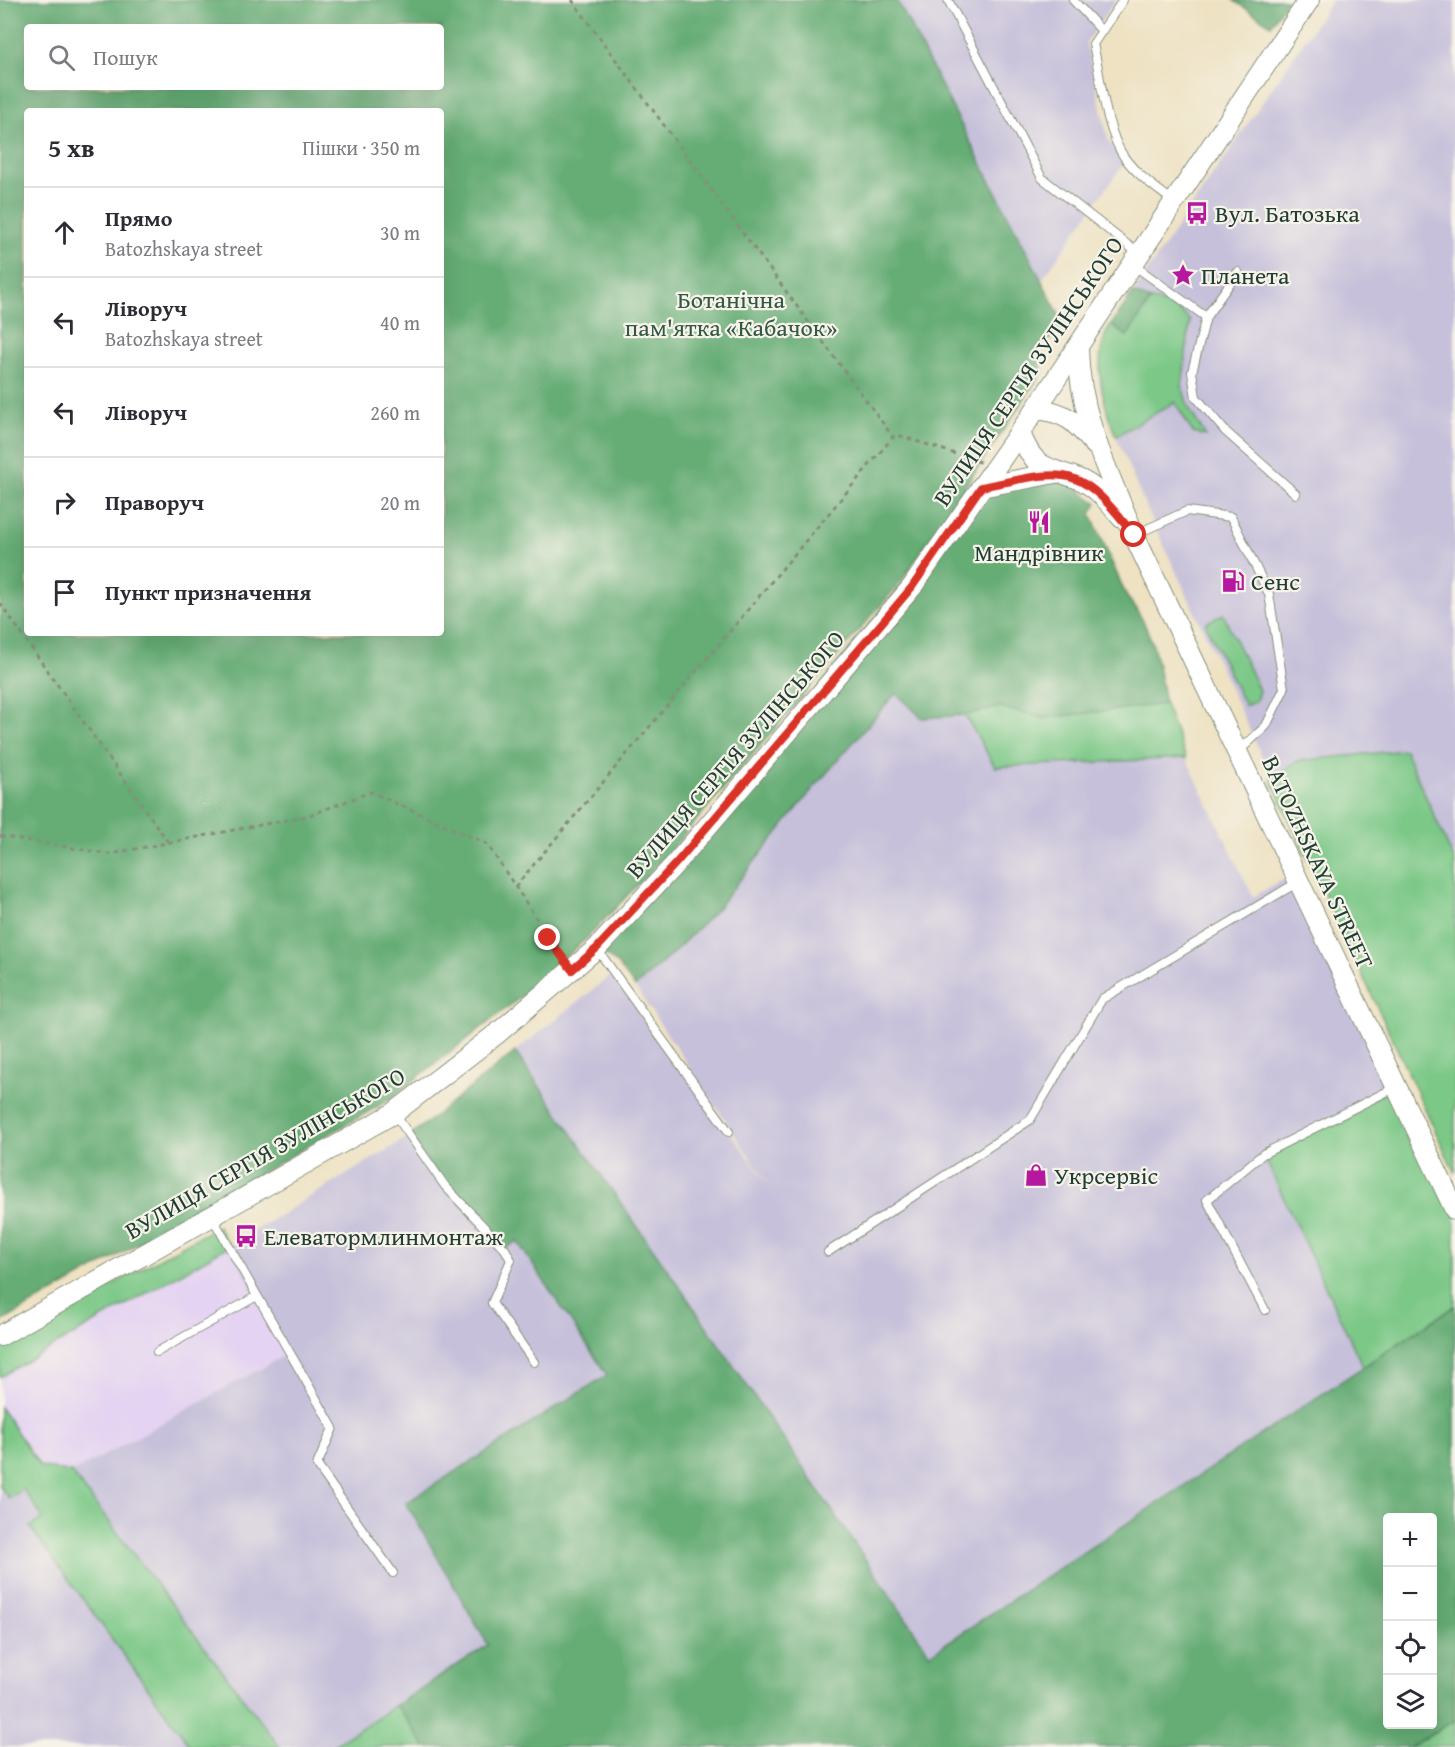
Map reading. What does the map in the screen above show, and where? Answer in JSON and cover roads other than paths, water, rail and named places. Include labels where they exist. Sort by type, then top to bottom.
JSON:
[{"type":"street","name":"ВУЛИЦЯ СЕРГІЯ ЗУЛІНСЬКОГО","points":[[0,1336],[394,1113],[499,1032],[597,948],[677,862],[912,587],[1078,348],[1135,258],[1309,0]]},
{"type":"street","name":"BATOZHSKAYA STREET","points":[[1078,348],[1078,379],[1097,448],[1134,535],[1455,1210]]},
{"type":"street","name":"BATOZHSKAYA STREET","points":[[1036,409],[1057,411],[1072,421],[1097,448]]},
{"type":"street","name":"BATOZHSKAYA STREET","points":[[1020,433],[1026,449],[1036,461],[1055,473],[1076,478],[1094,488],[1110,503],[1134,535]]},
{"type":"street","name":"BATOZHSKAYA STREET","points":[[981,487],[1055,473]]},
{"type":"lane","points":[[948,0],[1042,178],[1206,317]]},
{"type":"lane","points":[[1073,0],[1102,31]]},
{"type":"lane","points":[[1123,0],[1093,44],[1114,139],[1124,157],[1139,174],[1173,201]]},
{"type":"lane","points":[[1238,272],[1206,317],[1192,372],[1196,397],[1225,430],[1296,494]]},
{"type":"lane","points":[[1134,535],[1187,511],[1231,517],[1269,594],[1284,689],[1266,726],[1237,752]]},
{"type":"lane","points":[[828,1252],[1030,1120],[1102,999],[1299,882]]},
{"type":"lane","points":[[597,948],[729,1132]]},
{"type":"lane","points":[[1265,1310],[1207,1200],[1263,1154],[1396,1087]]},
{"type":"lane","points":[[394,1113],[445,1186],[508,1254],[511,1260],[492,1303],[534,1362]]},
{"type":"lane","points":[[212,1217],[333,1428],[316,1465],[393,1574]]},
{"type":"lane","points":[[157,1352],[257,1296]]},
{"type":"place","name":"Вул. Батозька","points":[[1197,213]]},
{"type":"place","name":"Планета","points":[[1183,275]]},
{"type":"place","name":"Мандрівник","points":[[1039,522]]},
{"type":"place","name":"Сенс","points":[[1233,581]]},
{"type":"place","name":"Укрсервіс","points":[[1036,1175]]},
{"type":"place","name":"Елеватормлинмонтаж","points":[[246,1236]]},
{"type":"park label","name":"Ботанічна пам'ятка «Кабачок»","points":[[731,313]]}]
